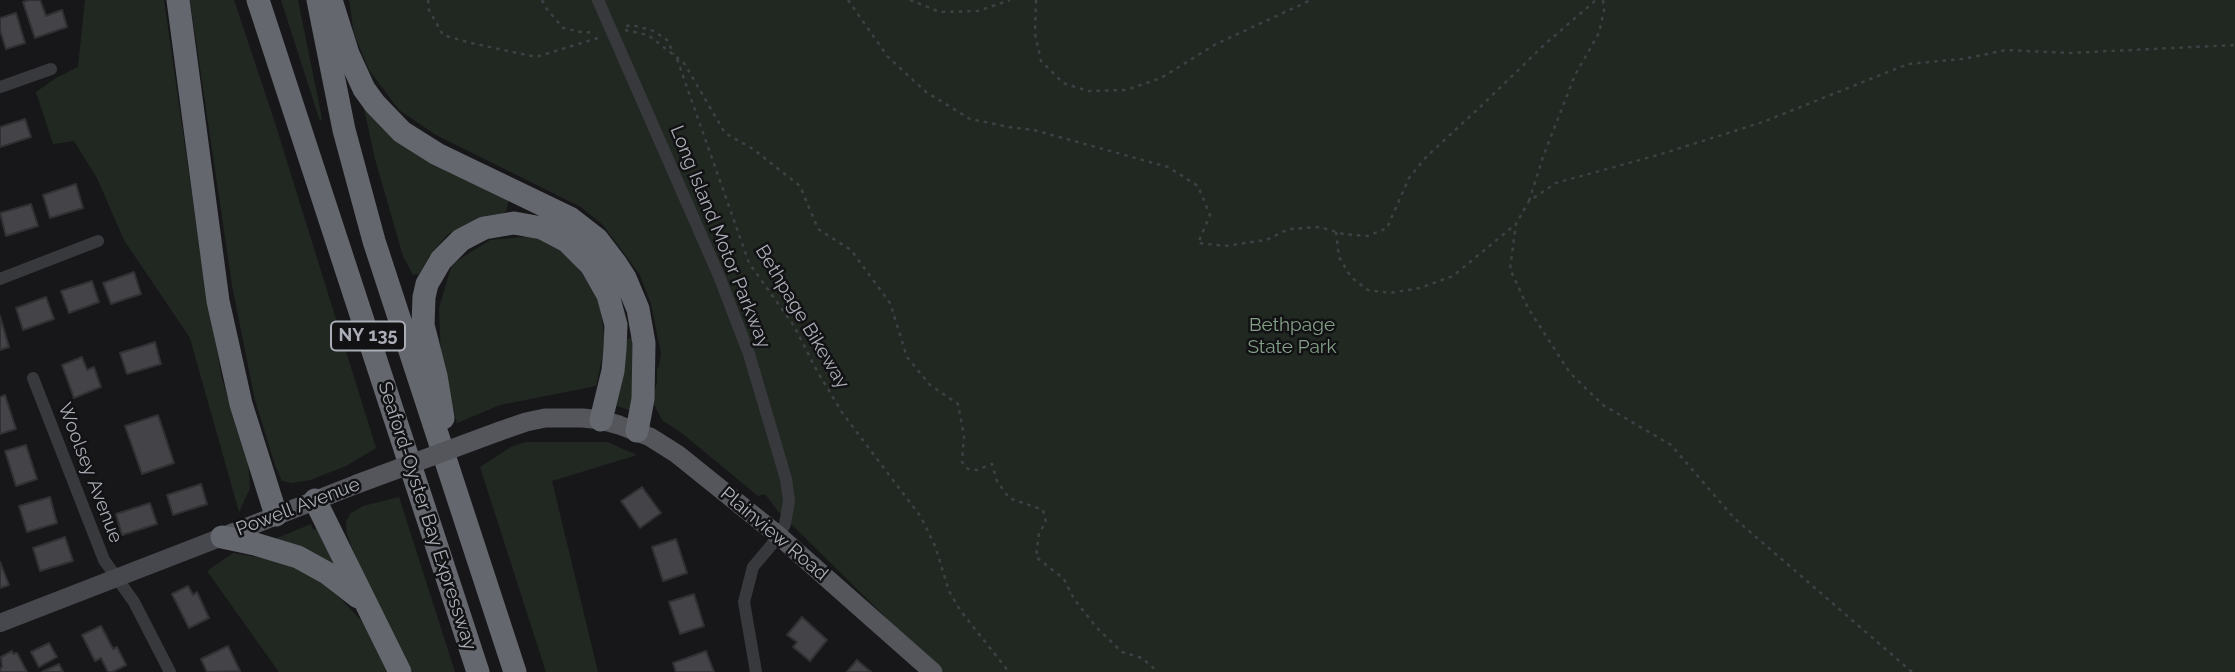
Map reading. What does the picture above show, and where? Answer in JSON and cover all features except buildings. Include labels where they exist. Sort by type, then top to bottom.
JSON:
[{"type":"highway","points":[[178,0],[223,325],[241,404],[276,515]]},
{"type":"highway","name":"Seaford-Oyster Bay Expressway","points":[[258,0],[478,672]]},
{"type":"highway","name":"Seaford-Oyster Bay Expressway","points":[[318,0],[332,75],[358,185],[400,323],[515,672]]},
{"type":"highway","points":[[331,0],[355,72],[364,89],[402,132],[436,153],[570,218],[597,239],[616,264],[638,309],[644,343],[643,399],[637,431]]},
{"type":"highway","points":[[455,491],[422,311],[427,284],[441,260],[450,248],[472,233],[514,223],[542,228],[567,241],[592,265],[608,295],[616,325],[613,371],[601,420]]},
{"type":"highway","points":[[315,500],[401,672]]},
{"type":"highway","points":[[222,537],[298,557],[327,573],[364,602]]},
{"type":"main road","name":"Powell Avenue","points":[[0,623],[500,430],[545,418],[601,420]]},
{"type":"main road","name":"Plainview Road","points":[[601,420],[637,431],[677,454],[779,536],[933,672]]},
{"type":"street","name":"Long Island Motor Parkway","points":[[598,0],[719,276],[748,354],[786,479],[789,501],[785,524],[779,536]]},
{"type":"street","points":[[0,87],[51,69]]},
{"type":"street","points":[[0,279],[98,241]]},
{"type":"street","name":"Woolsey Avenue","points":[[33,378],[104,560],[134,602],[170,672]]},
{"type":"street","points":[[756,672],[745,615],[746,590],[753,566],[779,536]]},
{"type":"path","points":[[428,0],[429,10],[443,35],[471,43],[536,57],[612,30],[626,30],[648,35],[684,63],[725,133],[753,149],[800,186],[818,229],[850,250],[890,303],[907,357],[930,385],[958,404],[964,436],[962,462],[968,469],[976,470],[992,464],[997,481],[1009,498],[1043,510],[1046,522],[1039,533],[1035,557],[1064,579],[1074,599],[1097,628],[1122,652],[1142,658],[1158,672]]},
{"type":"path","name":"Bethpage Bikeway","points":[[542,0],[563,28],[585,33],[632,26],[654,31],[667,40],[676,57],[749,263],[794,326],[844,414],[921,517],[935,545],[949,591],[960,610],[1009,672]]},
{"type":"path","points":[[848,0],[888,57],[926,92],[970,119],[1034,130],[1168,167],[1198,186],[1210,215],[1198,243],[1225,246],[1266,240],[1289,229],[1320,227],[1368,236],[1387,228],[1409,178],[1427,156],[1544,45],[1596,0]]},
{"type":"path","points":[[910,0],[940,12],[978,11],[1010,0]]},
{"type":"path","points":[[1036,0],[1035,34],[1041,61],[1063,83],[1088,91],[1126,90],[1161,78],[1216,44],[1311,0]]},
{"type":"path","points":[[1336,232],[1339,257],[1351,277],[1368,289],[1390,293],[1419,288],[1453,276],[1516,224],[1529,201],[1574,75],[1599,33],[1604,0]]},
{"type":"path","points":[[1529,201],[1556,183],[1635,162],[1763,122],[1908,64],[1963,59],[2006,50],[2070,53],[2235,46]]},
{"type":"path","points":[[1516,224],[1510,269],[1528,308],[1570,373],[1603,405],[1671,445],[1734,518],[1912,672]]},
{"type":"green space","points":[[85,0],[164,0],[205,286],[222,379],[248,462],[250,488],[239,512],[190,338],[124,240],[97,178],[74,141],[53,144],[36,92],[78,67]]},
{"type":"green space","points":[[190,0],[234,0],[376,448],[346,466],[310,480],[292,483],[282,481],[255,400],[232,285]]},
{"type":"green space","points":[[281,0],[298,0],[322,119],[320,121]]},
{"type":"green space","name":"Bethpage State Park","points":[[349,0],[2235,0],[2235,672],[941,672],[778,511],[765,494],[758,496],[662,420],[652,400],[661,353],[651,304],[640,275],[603,225],[581,207],[436,135],[399,110],[369,70],[354,34]]},
{"type":"green space","points":[[363,104],[509,199],[506,212],[448,234],[430,255],[419,274],[413,275],[403,256],[375,159]]},
{"type":"green space","points":[[535,236],[571,255],[600,304],[605,344],[596,386],[500,405],[457,423],[441,358],[439,308],[452,264],[490,240]]},
{"type":"green space","points":[[637,337],[633,407],[629,410],[617,406],[617,399],[627,339]]},
{"type":"green space","points":[[526,442],[607,442],[637,455],[552,481],[598,672],[546,672],[480,467],[511,447]]},
{"type":"green space","points":[[399,497],[455,672],[412,672],[361,571],[347,534],[346,522],[350,514],[363,506]]},
{"type":"green space","points":[[311,524],[313,530],[321,527],[343,573],[275,539]]},
{"type":"green space","points":[[233,553],[299,564],[341,599],[367,627],[388,672],[279,672],[207,571]]}]
